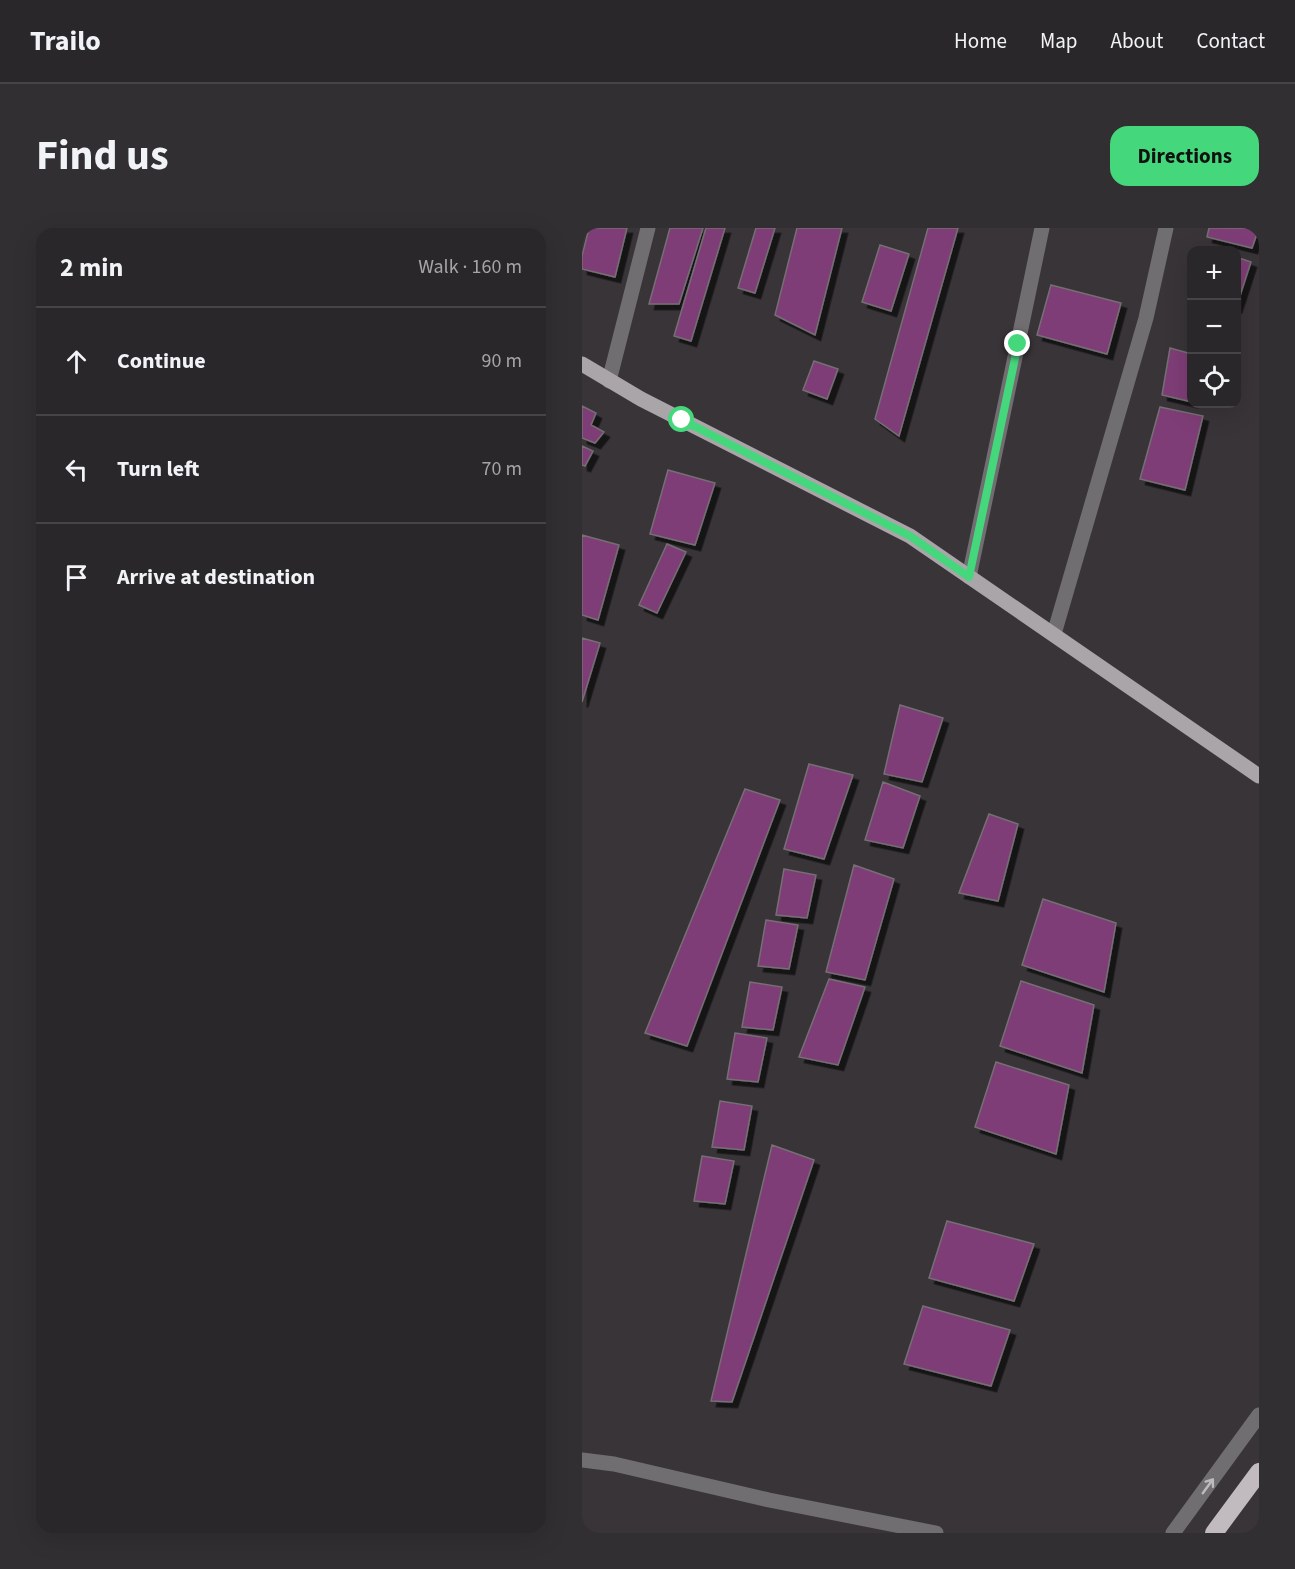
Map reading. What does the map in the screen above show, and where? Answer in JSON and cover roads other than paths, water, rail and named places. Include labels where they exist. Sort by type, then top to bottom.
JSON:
[{"type":"highway","points":[[1214,1533],[1259,1472]]},
{"type":"main road","points":[[582,364],[609,381],[910,536],[1259,776]]},
{"type":"street","points":[[609,381],[648,228]]},
{"type":"street","points":[[969,577],[1042,228]]},
{"type":"street","points":[[1054,634],[1146,318],[1166,228]]},
{"type":"street","points":[[1173,1533],[1259,1415]]},
{"type":"street","points":[[582,1460],[614,1464],[769,1500],[936,1533]]}]
